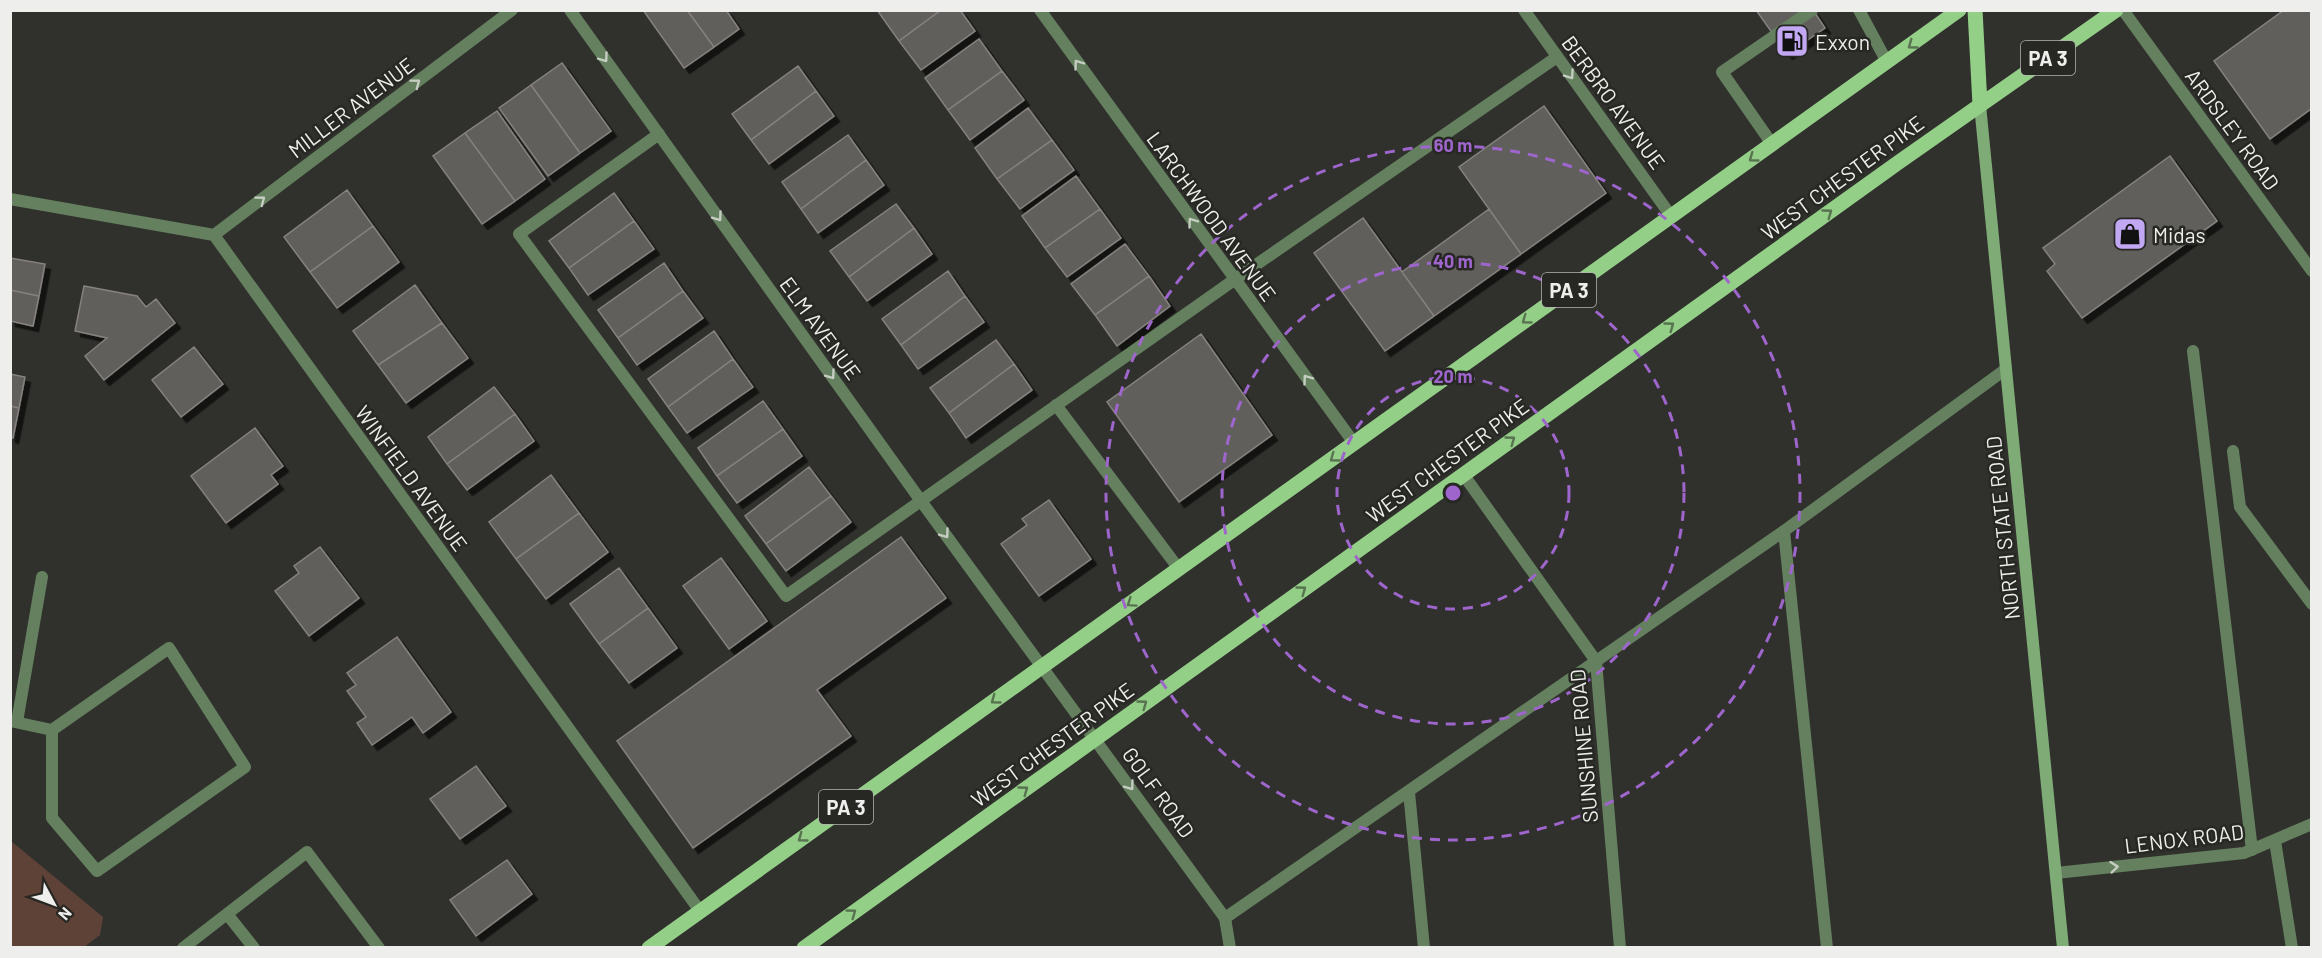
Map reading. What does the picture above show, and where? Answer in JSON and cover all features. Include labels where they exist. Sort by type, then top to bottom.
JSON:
[{"type":"main road","name":"PA 3","points":[[649,948],[1959,10]]},
{"type":"main road","points":[[1975,10],[1980,105]]},
{"type":"main road","name":"WEST CHESTER PIKE","points":[[804,948],[1980,105],[2116,10]]},
{"type":"main road","name":"NORTH STATE ROAD","points":[[1980,105],[2063,948]]},
{"type":"street","name":"MILLER AVENUE","points":[[214,235],[512,10]]},
{"type":"street","name":"ELM AVENUE","points":[[570,10],[921,501],[1042,666]]},
{"type":"street","name":"LARCHWOOD AVENUE","points":[[1040,10],[1354,443]]},
{"type":"street","name":"BERBRO AVENUE","points":[[1524,10],[1671,216]]},
{"type":"street","points":[[1772,144],[1722,72],[1812,10]]},
{"type":"street","points":[[1859,10],[1887,62]]},
{"type":"street","name":"ARDSLEY ROAD","points":[[2123,10],[2312,271]]},
{"type":"street","points":[[659,134],[519,234],[786,596],[1234,280],[1557,57]]},
{"type":"street","points":[[10,200],[214,235]]},
{"type":"street","name":"WINFIELD AVENUE","points":[[214,235],[700,911]]},
{"type":"street","points":[[2193,351],[2252,850]]},
{"type":"street","points":[[1225,918],[1784,531],[2006,369]]},
{"type":"street","points":[[1056,405],[1179,569]]},
{"type":"street","points":[[2233,451],[2240,507],[2312,604]]},
{"type":"street","name":"SUNSHINE ROAD","points":[[1464,474],[1596,661],[1620,948]]},
{"type":"street","points":[[1784,531],[1827,948]]},
{"type":"street","points":[[42,578],[14,722],[52,730],[168,648],[245,767],[97,871],[52,818],[52,730]]},
{"type":"street","name":"GOLF ROAD","points":[[1042,666],[1225,918],[1230,948]]},
{"type":"street","points":[[1409,792],[1424,948]]},
{"type":"street","name":"LENOX ROAD","points":[[2056,873],[2252,850],[2312,824]]},
{"type":"street","points":[[2275,841],[2292,948]]},
{"type":"street","points":[[183,948],[307,852],[379,948]]},
{"type":"street","points":[[227,914],[254,948]]},
{"type":"shaded area","points":[[11,841],[103,917],[100,935],[84,947],[11,947]]},
{"type":"building","points":[[643,10],[687,10],[714,47],[684,68]]},
{"type":"building","points":[[687,10],[726,10],[739,29],[714,47]]},
{"type":"building","points":[[877,10],[941,10],[899,41]]},
{"type":"building","points":[[941,10],[960,10],[975,31],[921,70],[899,41]]},
{"type":"building","name":"Exxon","points":[[1756,10],[1813,10],[1825,28],[1787,54]]},
{"type":"building","points":[[2284,10],[2312,10],[2312,108],[2270,139],[2214,61]]},
{"type":"building","points":[[979,39],[1002,71],[948,110],[925,78]]},
{"type":"building","points":[[562,63],[611,131],[580,153],[531,85]]},
{"type":"building","points":[[798,66],[816,91],[751,140],[732,114]]},
{"type":"building","points":[[1002,71],[1024,100],[970,140],[948,110]]},
{"type":"building","points":[[531,85],[580,153],[548,176],[499,108]]},
{"type":"building","points":[[816,91],[834,116],[769,164],[751,140]]},
{"type":"building","points":[[1544,106],[1606,193],[1521,254],[1459,167]]},
{"type":"building","points":[[1028,108],[1052,140],[997,179],[975,148]]},
{"type":"building","points":[[497,111],[545,179],[515,201],[465,133]]},
{"type":"building","points":[[465,133],[515,201],[482,224],[433,156]]},
{"type":"building","points":[[848,135],[866,160],[801,209],[782,182]]},
{"type":"building","points":[[1052,140],[1074,170],[1020,209],[997,179]]},
{"type":"building","name":"Midas","points":[[2170,156],[2217,221],[2082,318],[2047,271],[2055,264],[2043,248]]},
{"type":"building","points":[[866,160],[884,185],[818,233],[801,209]]},
{"type":"building","points":[[1076,176],[1100,209],[1045,248],[1022,216]]},
{"type":"building","points":[[347,190],[373,226],[310,272],[284,237]]},
{"type":"building","points":[[614,193],[634,221],[569,268],[549,241]]},
{"type":"building","points":[[896,204],[914,228],[849,277],[830,251]]},
{"type":"building","points":[[1100,209],[1121,238],[1067,277],[1045,248]]},
{"type":"building","points":[[1489,209],[1521,254],[1434,316],[1402,272]]},
{"type":"building","points":[[1363,218],[1434,316],[1385,351],[1314,253]]},
{"type":"building","points":[[634,221],[654,249],[588,295],[569,268]]},
{"type":"building","points":[[373,226],[399,262],[337,308],[310,272]]},
{"type":"building","points":[[914,228],[932,254],[867,301],[849,277]]},
{"type":"building","points":[[1125,244],[1149,276],[1095,315],[1071,284]]},
{"type":"building","points":[[10,258],[45,264],[39,296],[10,290]]},
{"type":"building","points":[[664,263],[683,291],[618,338],[598,310]]},
{"type":"building","points":[[948,271],[965,296],[901,345],[882,319]]},
{"type":"building","points":[[1149,276],[1170,306],[1117,346],[1095,315]]},
{"type":"building","points":[[415,285],[442,323],[378,365],[353,331]]},
{"type":"building","points":[[84,286],[137,296],[146,307],[156,299],[175,323],[104,380],[85,356],[107,338],[75,331]]},
{"type":"building","points":[[10,290],[39,296],[33,326],[10,321]]},
{"type":"building","points":[[683,291],[703,318],[637,365],[618,338]]},
{"type":"building","points":[[965,296],[984,322],[918,369],[901,345]]},
{"type":"building","points":[[442,323],[468,358],[406,403],[378,365]]},
{"type":"building","points":[[714,331],[733,359],[668,407],[648,379]]},
{"type":"building","points":[[1201,334],[1272,435],[1179,502],[1107,402]]},
{"type":"building","points":[[996,340],[1014,364],[949,413],[930,388]]},
{"type":"building","points":[[194,347],[223,384],[181,417],[152,380]]},
{"type":"building","points":[[733,359],[753,387],[687,433],[668,407]]},
{"type":"building","points":[[1014,364],[1032,390],[966,438],[949,413]]},
{"type":"building","points":[[10,374],[25,377],[19,408],[10,406]]},
{"type":"building","points":[[494,387],[515,414],[447,464],[428,437]]},
{"type":"building","points":[[763,401],[783,429],[717,476],[698,448]]},
{"type":"building","points":[[10,406],[19,408],[13,438],[10,437]]},
{"type":"building","points":[[515,414],[534,441],[467,490],[447,464]]},
{"type":"building","points":[[255,428],[283,466],[271,475],[278,484],[226,523],[191,476]]},
{"type":"building","points":[[783,429],[802,456],[737,503],[717,476]]},
{"type":"building","points":[[809,467],[831,496],[766,544],[745,516]]},
{"type":"building","points":[[551,475],[579,513],[516,559],[489,522]]},
{"type":"building","points":[[831,496],[851,522],[786,571],[766,544]]},
{"type":"building","points":[[1049,500],[1091,559],[1039,596],[1001,544],[1027,525],[1022,519]]},
{"type":"building","points":[[579,513],[608,552],[546,599],[516,559]]},
{"type":"building","points":[[901,537],[946,598],[817,690],[851,736],[693,848],[617,741]]},
{"type":"building","points":[[320,547],[359,598],[309,636],[275,591],[299,573],[294,566]]},
{"type":"building","points":[[721,558],[767,621],[729,649],[683,586]]},
{"type":"building","points":[[619,568],[648,608],[599,644],[570,604]]},
{"type":"building","points":[[648,608],[677,648],[629,683],[599,644]]},
{"type":"building","points":[[397,637],[451,712],[423,733],[412,717],[372,745],[357,723],[366,717],[347,691],[356,685],[347,673]]},
{"type":"building","points":[[476,766],[506,806],[460,839],[430,799]]},
{"type":"building","points":[[507,860],[532,894],[476,936],[450,900]]},
{"type":"place","name":"Exxon","points":[[1792,41]]},
{"type":"place","name":"Midas","points":[[2130,234]]}]
